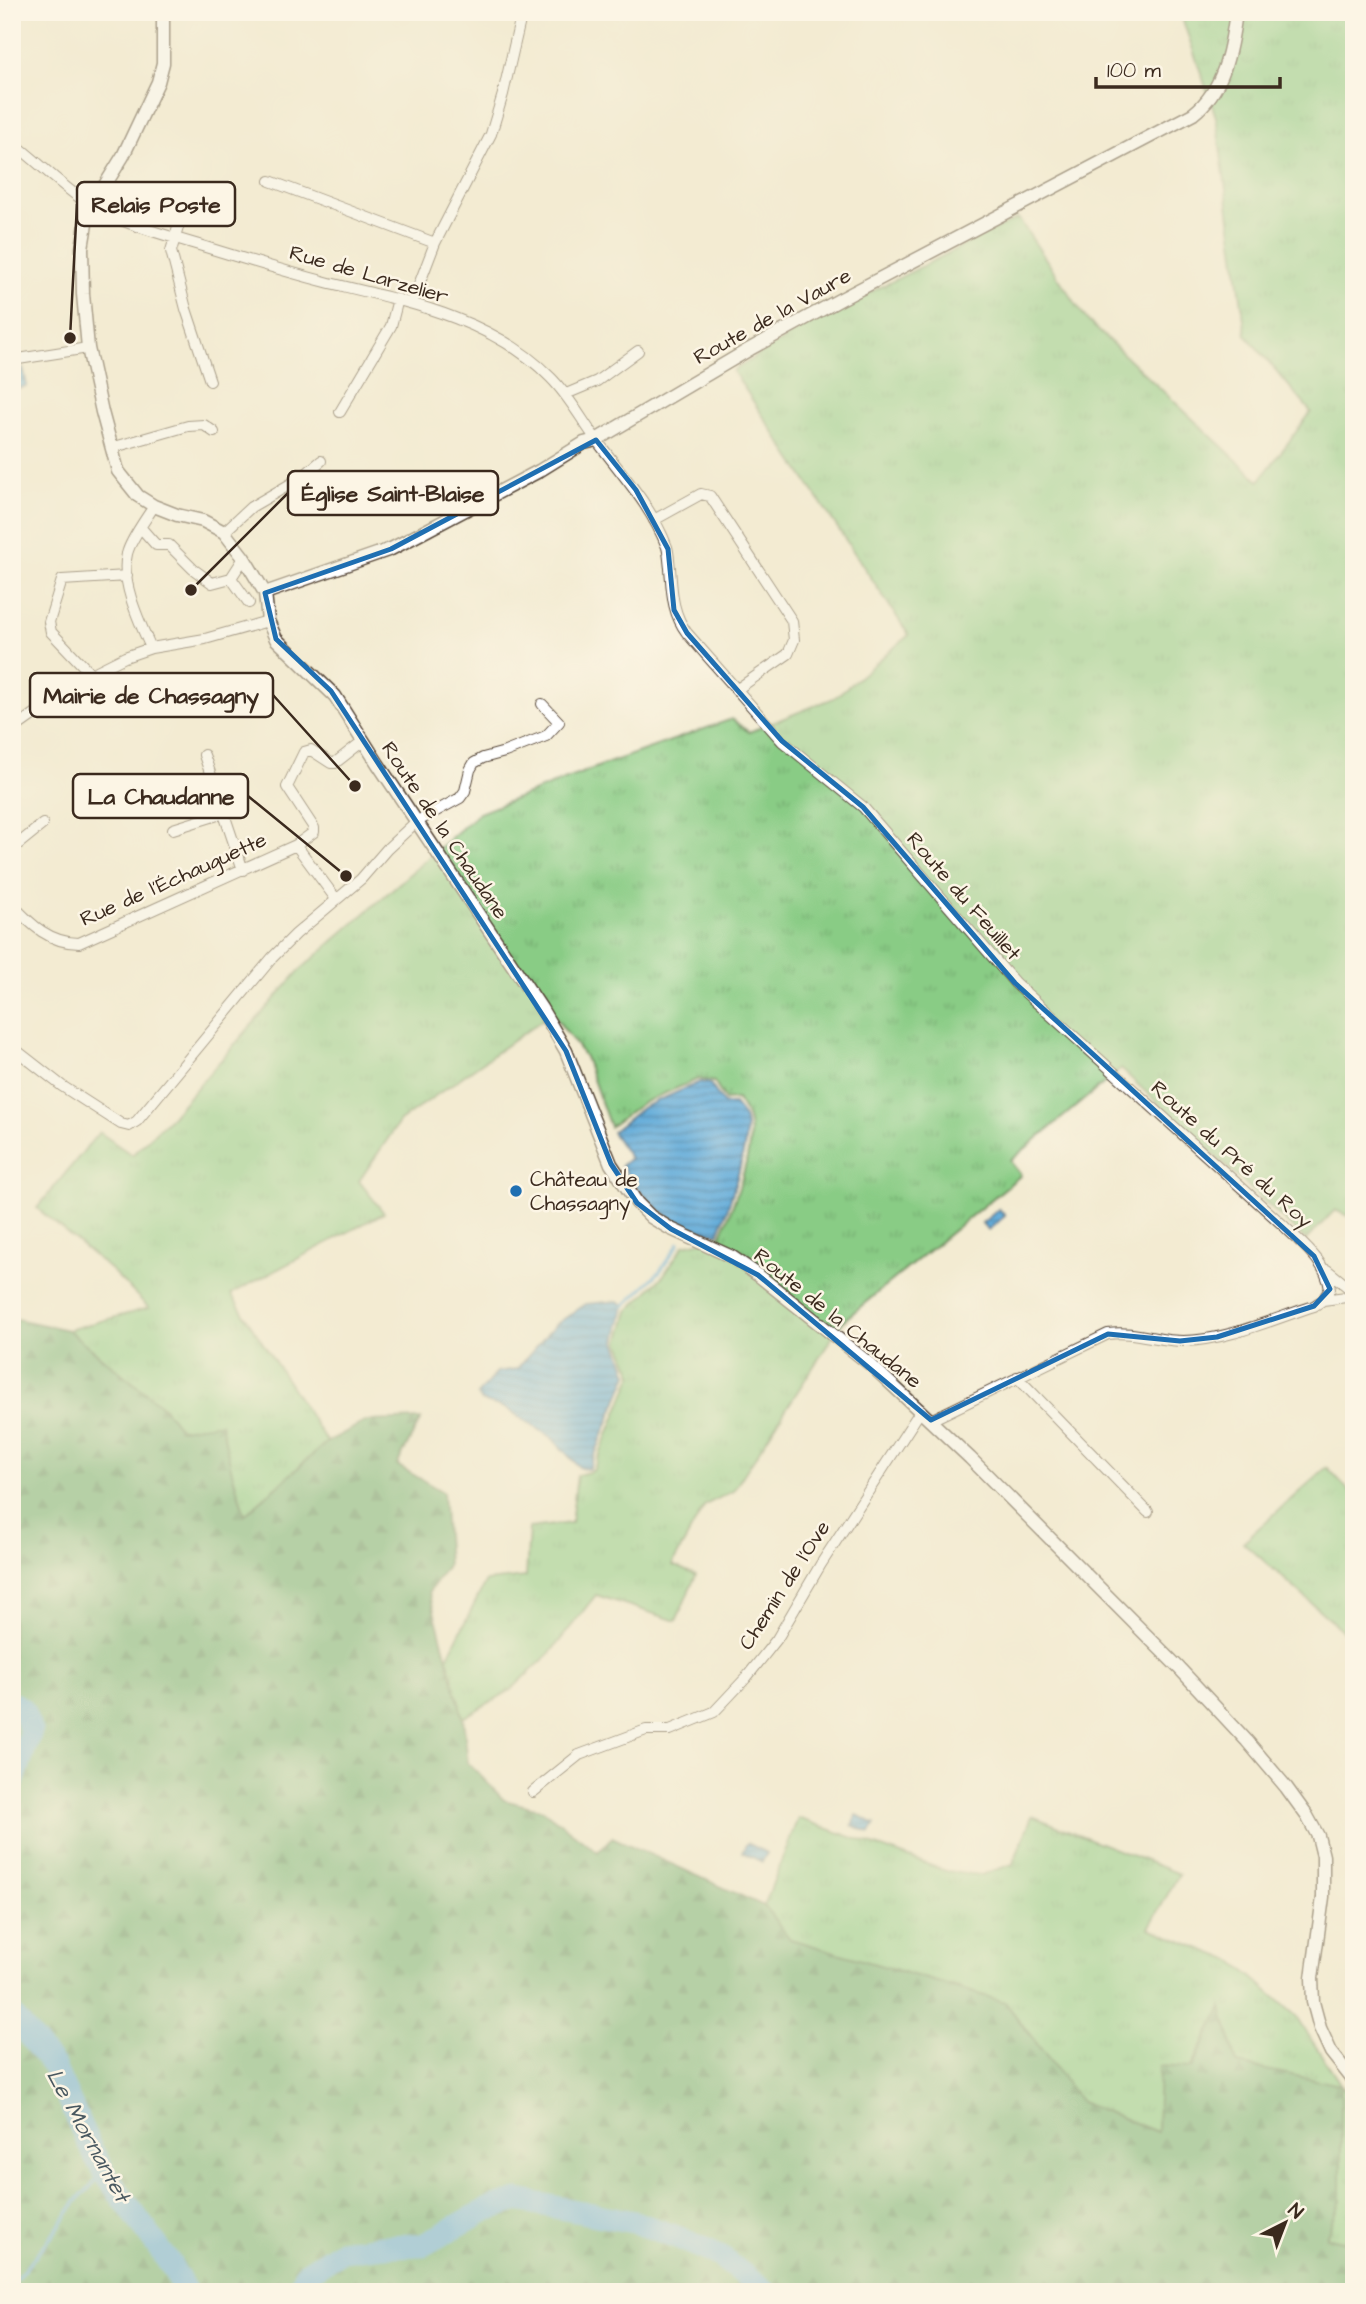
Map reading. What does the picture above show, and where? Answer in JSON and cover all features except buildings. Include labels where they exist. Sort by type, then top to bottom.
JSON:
[{"type":"street","name":"Route de la Chaudane","points":[[163,12],[164,48],[158,82],[122,156],[92,206],[82,248],[88,348],[118,471],[138,496],[154,506],[203,521],[224,532],[244,558],[265,593],[268,621],[276,639],[331,691],[541,1008],[566,1051],[607,1155],[622,1183],[637,1203],[671,1229],[732,1257],[871,1365],[931,1420],[1179,1668],[1286,1787],[1318,1836],[1323,1856],[1324,1875],[1312,1978],[1313,2002],[1320,2028],[1332,2052],[1354,2081]]},
{"type":"street","points":[[412,303],[435,243],[491,134],[522,12]]},
{"type":"street","name":"Route de la Vaure","points":[[265,593],[391,549],[539,471],[584,443],[596,440],[739,355],[841,299],[1193,114],[1213,94],[1222,77],[1236,12]]},
{"type":"street","name":"Rue de Larzelier","points":[[12,142],[74,193],[110,215],[174,238],[279,269],[412,303],[447,315],[529,356],[566,394],[596,440],[636,490],[654,520]]},
{"type":"street","points":[[270,181],[435,243]]},
{"type":"street","points":[[187,197],[171,251],[186,309],[210,381]]},
{"type":"street","points":[[340,412],[391,326],[398,299]]},
{"type":"street","points":[[12,360],[88,348]]},
{"type":"street","points":[[566,394],[597,381],[638,351]]},
{"type":"street","points":[[111,447],[188,426],[204,425],[214,432]]},
{"type":"street","points":[[224,532],[251,508],[301,478],[321,461]]},
{"type":"street","points":[[654,520],[701,494],[710,496],[792,621],[794,640],[788,654],[736,690]]},
{"type":"street","points":[[151,648],[133,603],[127,576],[127,554],[154,506]]},
{"type":"street","name":"Route du Feuillet","points":[[654,520],[668,549],[674,610],[679,622],[782,741],[863,807],[1015,983],[1117,1077]]},
{"type":"street","points":[[141,528],[156,545],[169,545],[212,583],[231,578],[244,558]]},
{"type":"street","points":[[91,674],[51,632],[49,622],[62,580],[127,576]]},
{"type":"street","points":[[231,578],[249,603]]},
{"type":"street","points":[[12,730],[91,674],[125,657],[151,648],[205,639],[268,621]]},
{"type":"street","points":[[13,1051],[121,1124],[129,1126],[137,1122],[272,958],[361,879],[387,849],[416,822],[460,798],[474,763],[546,736],[559,722],[542,704]]},
{"type":"street","points":[[296,845],[314,832],[287,787],[304,752],[311,750],[335,763],[363,741]]},
{"type":"street","points":[[204,755],[243,870]]},
{"type":"street","points":[[173,829],[224,813]]},
{"type":"street","points":[[12,849],[43,824]]},
{"type":"street","name":"Rue de l'Échauguette","points":[[12,904],[47,936],[68,943],[79,943],[296,845],[336,899]]},
{"type":"street","name":"Route du Pré du Roy","points":[[1117,1077],[1284,1226],[1324,1268],[1354,1294]]},
{"type":"street","points":[[1323,1300],[1330,1289],[1324,1268]]},
{"type":"street","points":[[931,1420],[1108,1334],[1120,1332],[1180,1341],[1200,1340],[1301,1310],[1323,1300],[1354,1294]]},
{"type":"street","points":[[1017,1377],[1148,1512]]},
{"type":"street","name":"Chemin de l'Ove","points":[[533,1792],[579,1755],[646,1730],[670,1730],[714,1712],[777,1639],[821,1564],[920,1410]]},
{"type":"highlighted area","points":[[596,440],[636,490],[668,549],[674,610],[687,633],[782,741],[863,807],[1015,983],[1314,1256],[1330,1289],[1314,1306],[1217,1337],[1180,1341],[1108,1334],[931,1420],[758,1275],[671,1229],[637,1203],[611,1164],[566,1051],[331,691],[276,639],[265,593],[391,549]]},
{"type":"green space","points":[[1180,12],[1354,12],[1354,1219],[1335,1210],[1306,1240],[1121,1069],[1010,1161],[1021,1175],[843,1321],[733,1491],[705,1505],[672,1565],[696,1575],[676,1621],[596,1595],[550,1653],[511,1690],[463,1718],[447,1658],[486,1581],[526,1577],[529,1528],[571,1523],[577,1475],[593,1471],[633,1374],[619,1342],[628,1311],[663,1276],[684,1245],[720,1237],[742,1178],[749,1146],[748,1119],[737,1099],[725,1100],[714,1082],[698,1079],[642,1103],[610,1127],[585,1057],[552,1013],[400,1121],[359,1181],[384,1213],[231,1294],[327,1442],[245,1515],[232,1472],[180,1429],[163,1407],[68,1330],[149,1308],[112,1271],[37,1208],[99,1132],[132,1155],[171,1117],[299,971],[479,813],[732,719],[749,732],[834,698],[909,635],[733,371],[811,322],[1018,218],[1087,320],[1259,481],[1311,412],[1246,335],[1216,117]]},
{"type":"green space","points":[[12,1318],[68,1330],[163,1407],[180,1429],[221,1423],[245,1515],[327,1442],[366,1421],[421,1419],[397,1465],[443,1492],[448,1564],[429,1592],[463,1718],[468,1763],[504,1800],[543,1810],[598,1852],[612,1837],[764,1906],[790,1939],[1005,2002],[1081,2102],[1157,2132],[1159,2066],[1192,2068],[1222,2007],[1237,2064],[1341,2085],[1341,2200],[1326,2237],[1354,2244],[1354,2292],[12,2292]]},
{"type":"green space","points":[[1327,1467],[1354,1496],[1354,1641],[1243,1542]]},
{"type":"green space","points":[[1032,1816],[1179,1874],[1149,1928],[1235,1962],[1296,2016],[1341,2085],[1354,2098],[1354,2244],[1326,2237],[1341,2200],[1341,2086],[1237,2064],[1222,2008],[1157,2132],[1081,2102],[1005,2002],[790,1939],[764,1906],[798,1818],[946,1871],[981,1875],[1013,1864]]},
{"type":"water","points":[[23,368],[27,386],[18,389],[13,370]]},
{"type":"water","points":[[700,1082],[710,1084],[724,1104],[734,1104],[743,1116],[746,1128],[738,1175],[718,1234],[675,1221],[657,1208],[621,1166],[630,1158],[612,1132],[643,1107]]},
{"type":"water","points":[[999,1209],[1005,1216],[988,1230],[982,1223]]},
{"type":"water","points":[[619,1301],[624,1306],[616,1341],[628,1374],[589,1469],[580,1468],[552,1438],[507,1409],[482,1401],[477,1395],[497,1372],[517,1369],[555,1325],[586,1304]]},
{"type":"water","points":[[857,1815],[875,1824],[870,1833],[852,1825]]},
{"type":"water","points":[[747,1843],[767,1853],[762,1862],[742,1852]]},
{"type":"waterway","points":[[624,1306],[660,1271],[679,1243]]},
{"type":"waterway","name":"Le Mornantet","points":[[12,1703],[23,1710],[31,1731],[12,1785]]},
{"type":"waterway","name":"Le Mornantet","points":[[12,2015],[54,2067],[104,2172],[171,2265],[186,2292]]},
{"type":"waterway","points":[[12,2284],[52,2236],[75,2203],[104,2172]]},
{"type":"waterway","name":"Le Mornantet","points":[[297,2292],[305,2274],[341,2251],[423,2245],[486,2210],[518,2200],[634,2222],[677,2237],[718,2255],[766,2292]]},
{"type":"place","name":"Relais Poste","points":[[70,338]]},
{"type":"place","name":"Église Saint-Blaise","points":[[191,590]]},
{"type":"place","name":"Mairie de Chassagny","points":[[355,786]]},
{"type":"place","name":"La Chaudanne","points":[[346,876]]},
{"type":"place","name":"Château de Chassagny","points":[[516,1191]]}]
